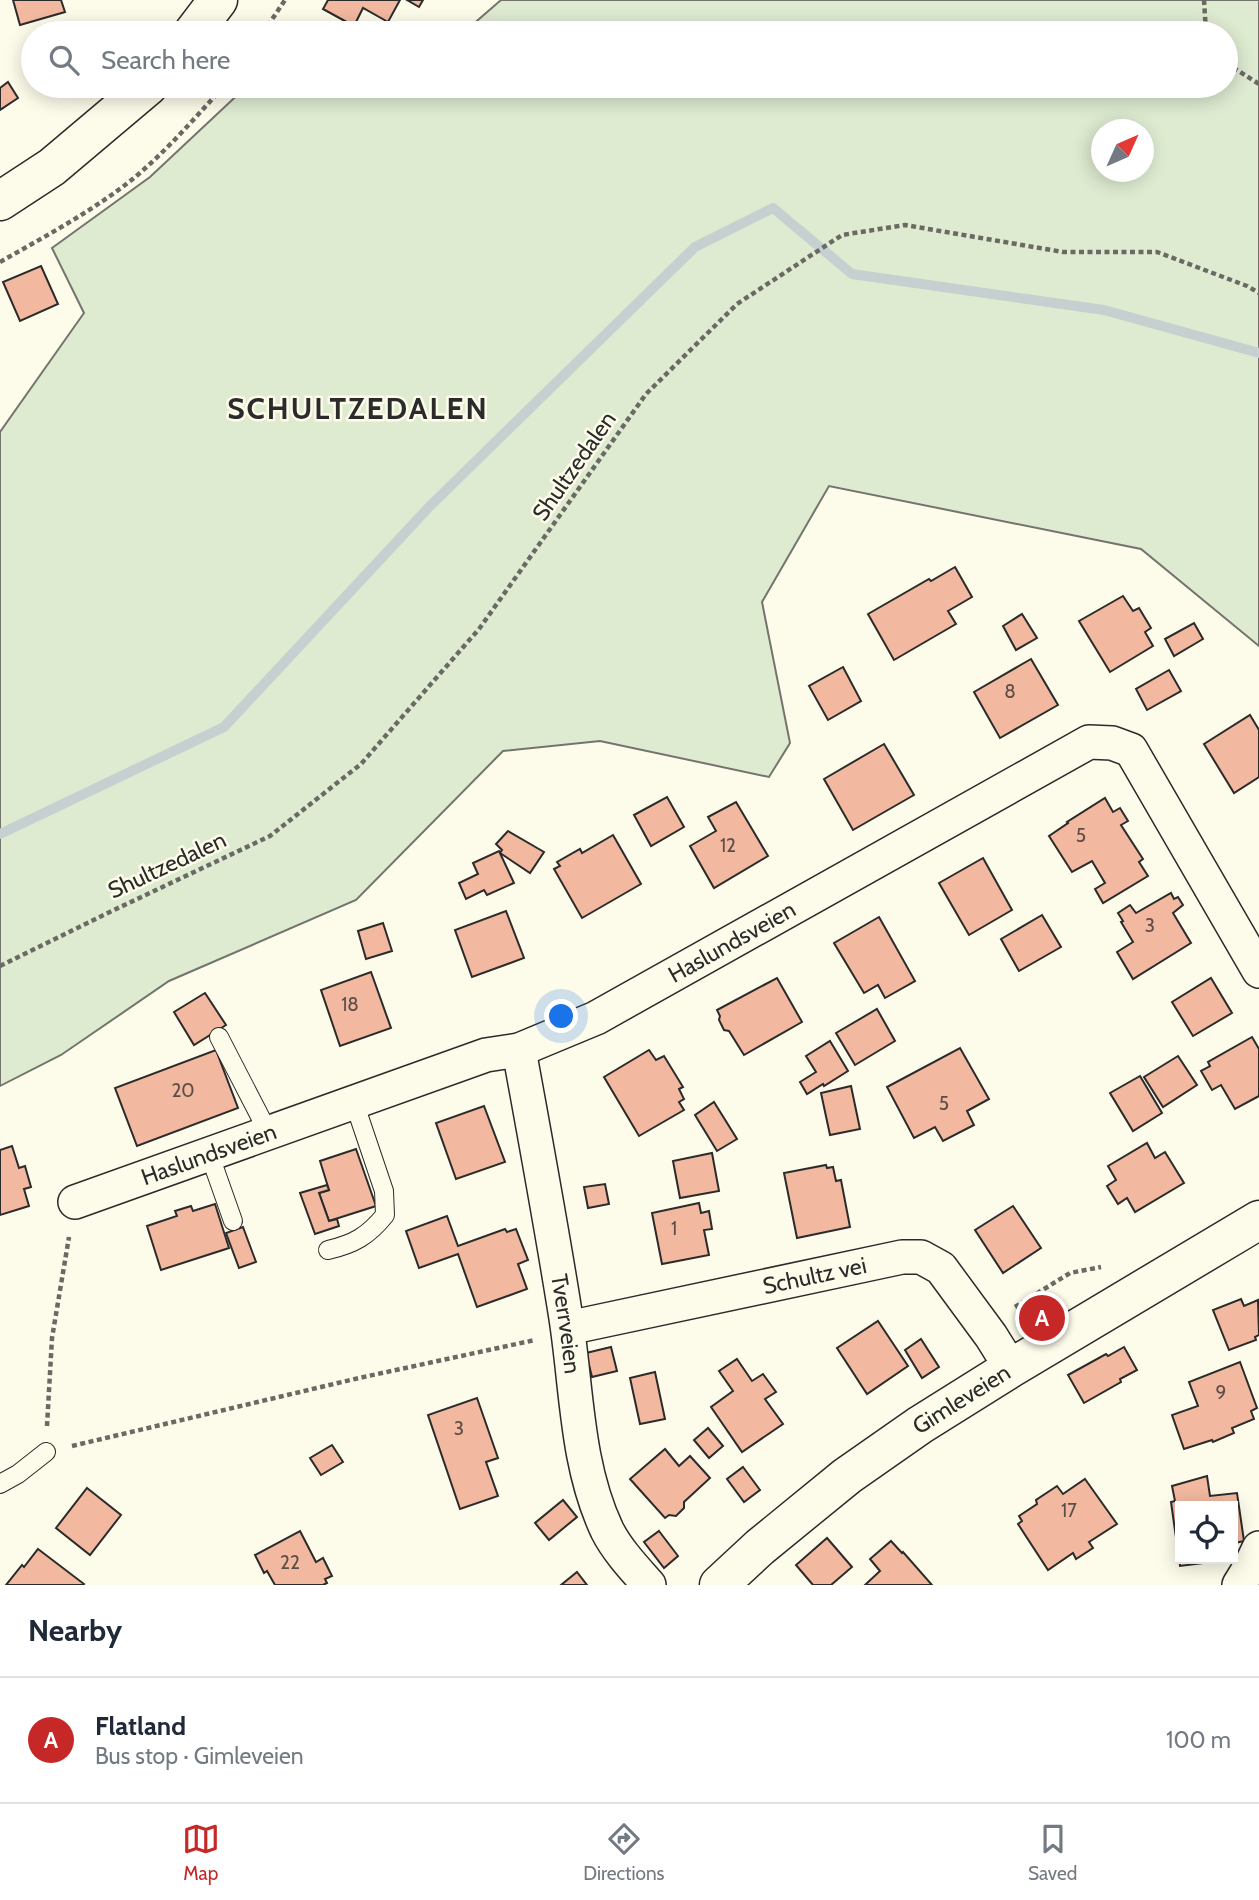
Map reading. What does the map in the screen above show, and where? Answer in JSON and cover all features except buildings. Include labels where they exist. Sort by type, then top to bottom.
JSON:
[{"type":"street","points":[[202,21],[218,0]]},
{"type":"street","points":[[0,201],[51,167],[134,98]]},
{"type":"street","name":"Haslundsveien","points":[[75,1202],[486,1055],[519,1050],[608,1011],[1089,742],[1112,743],[1131,751],[1259,971]]},
{"type":"street","name":"Tverrveien","points":[[519,1050],[568,1331],[576,1404],[594,1499],[608,1532],[649,1585]]},
{"type":"street","name":"Gimleveien","points":[[719,1585],[760,1547],[846,1476],[919,1425],[1259,1220]]},
{"type":"street","name":"Schultz vei","points":[[568,1331],[892,1259],[921,1257],[941,1268],[1011,1368]]},
{"type":"street","points":[[1239,1585],[1259,1548]]},
{"type":"lane","points":[[219,1037],[268,1132]]},
{"type":"lane","points":[[328,1250],[348,1245],[372,1231],[385,1215],[384,1191],[354,1102]]},
{"type":"lane","points":[[209,1153],[233,1221]]},
{"type":"lane","points":[[0,1484],[46,1452]]},
{"type":"path","points":[[271,21],[285,0]]},
{"type":"path","points":[[1204,0],[1205,21]]},
{"type":"path","points":[[1238,71],[1259,84]]},
{"type":"path","points":[[0,262],[70,223],[129,181],[180,134],[213,98]]},
{"type":"path","name":"Shultzedalen","points":[[0,966],[270,836],[361,764],[479,629],[646,394],[737,304],[842,235],[905,225],[1063,252],[1157,251],[1247,285],[1259,293]]},
{"type":"path","points":[[75,1202],[52,1338],[46,1452],[568,1331]]},
{"type":"path","points":[[1004,1314],[1070,1273],[1104,1267]]},
{"type":"green space","points":[[501,0],[1259,0],[1259,646],[1141,549],[829,486],[762,602],[790,743],[769,777],[600,741],[503,751],[356,900],[169,981],[61,1055],[0,1086],[0,432],[84,313],[52,248],[150,177],[234,98],[1238,98],[1238,21],[477,21]]},
{"type":"waterway","points":[[0,834],[224,727],[429,507],[695,247],[773,208],[852,274],[1104,310],[1259,353]]},
{"type":"place","name":"Flatland","points":[[1042,1318]]},
{"type":"district","name":"SCHULTZEDALEN","points":[[358,408]]}]
